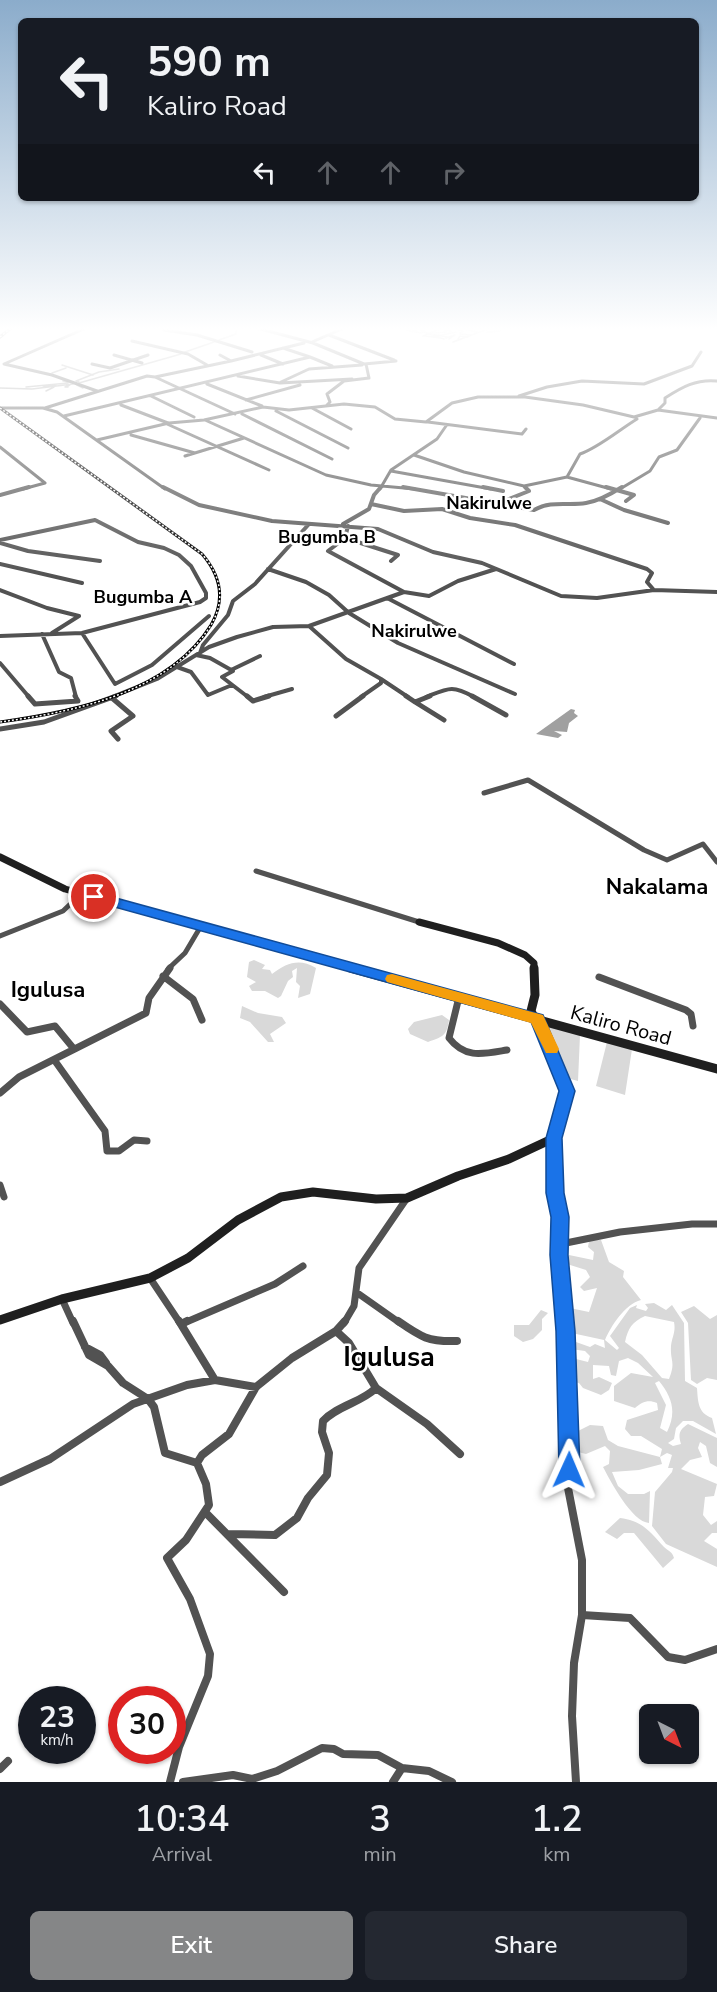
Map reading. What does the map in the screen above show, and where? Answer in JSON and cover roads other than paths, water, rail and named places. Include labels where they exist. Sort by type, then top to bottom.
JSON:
[{"type":"street","points":[[51,411],[64,416],[174,495],[187,501],[261,519],[378,529],[433,552],[462,556],[570,597],[597,598],[654,590],[717,592]]},
{"type":"street","points":[[64,416],[88,411]]},
{"type":"street","points":[[137,411],[158,418],[269,470]]},
{"type":"street","points":[[183,411],[326,475],[450,494],[534,510],[546,503],[587,503],[600,500],[650,471],[658,457],[676,450],[700,418]]},
{"type":"street","points":[[232,411],[250,416],[297,443],[332,459]]},
{"type":"street","points":[[204,420],[244,411]]},
{"type":"street","points":[[277,411],[348,448]]},
{"type":"street","points":[[318,411],[351,429]]},
{"type":"street","points":[[382,411],[395,419],[446,426],[481,426],[522,434],[526,429]]},
{"type":"street","points":[[426,422],[443,411]]},
{"type":"street","points":[[609,411],[634,417],[654,411]]},
{"type":"street","points":[[664,411],[700,418],[717,418]]},
{"type":"street","points":[[97,440],[196,417]]},
{"type":"street","points":[[567,477],[580,454],[593,450],[606,437],[637,419],[634,417]]},
{"type":"street","points":[[158,418],[179,420]]},
{"type":"street","points":[[340,526],[366,511],[391,471],[437,439],[446,426]]},
{"type":"street","points":[[126,435],[195,453]]},
{"type":"street","points":[[185,456],[244,438]]},
{"type":"street","points":[[0,447],[45,483],[0,495]]},
{"type":"street","points":[[414,455],[464,472],[524,486],[567,477],[634,495],[626,501]]},
{"type":"street","points":[[391,471],[503,491]]},
{"type":"street","points":[[504,506],[504,501],[529,491],[524,486]]},
{"type":"street","points":[[600,500],[668,523]]},
{"type":"street","points":[[371,504],[404,511],[442,509],[470,518],[515,525],[563,539],[647,569],[652,573],[647,582],[654,590]]},
{"type":"street","points":[[0,541],[95,520],[138,542],[172,551],[191,566],[204,584],[206,593],[204,601],[82,633],[0,636]]},
{"type":"street","points":[[198,654],[231,611],[233,600],[255,584],[309,524]]},
{"type":"street","points":[[348,526],[345,538],[328,551],[404,592],[429,596],[458,581],[496,569]]},
{"type":"street","points":[[345,538],[398,555],[391,561]]},
{"type":"street","points":[[0,541],[28,551],[100,561]]},
{"type":"street","points":[[0,564],[82,583]]},
{"type":"street","points":[[268,569],[312,585],[329,595],[349,613],[399,643],[515,694]]},
{"type":"street","points":[[0,590],[46,608],[79,616],[51,634]]},
{"type":"street","points":[[0,729],[44,722],[112,698],[177,667],[222,641],[273,627],[309,626],[404,592]]},
{"type":"street","points":[[389,599],[513,664]]},
{"type":"street","points":[[82,633],[115,684],[124,682],[161,658],[209,616]]},
{"type":"street","points":[[309,626],[346,659],[444,720]]},
{"type":"street","points":[[0,630],[7,634]]},
{"type":"street","points":[[0,663],[35,704],[78,701],[73,693],[75,687],[71,678],[59,672],[42,634]]},
{"type":"street","points":[[198,654],[231,670]]},
{"type":"street","points":[[260,656],[222,677],[253,701],[292,689]]},
{"type":"street","points":[[177,667],[191,672],[208,694],[232,685]]},
{"type":"street","points":[[336,716],[374,690],[381,683],[381,679]]},
{"type":"street","points":[[415,702],[450,688],[459,689],[506,716]]},
{"type":"street","points":[[112,698],[133,716],[111,731],[118,739]]},
{"type":"street","points":[[484,793],[528,780],[644,850],[667,860],[681,855],[689,846],[703,844],[717,862]]},
{"type":"street","name":"Kaliro Road","points":[[0,857],[39,878],[82,893],[717,1069]]},
{"type":"street","points":[[256,872],[446,932],[483,938],[530,958],[534,963],[536,984],[534,1005],[531,1011],[537,1019],[567,1091],[554,1138],[555,1193],[561,1244],[559,1255],[571,1452],[568,1488],[582,1560],[582,1615],[574,1663],[572,1716],[576,1782]]},
{"type":"street","points":[[0,936],[63,912],[82,893]]},
{"type":"street","points":[[0,1093],[20,1077],[146,1013],[149,998],[163,976],[179,962],[201,926]]},
{"type":"street","points":[[163,976],[189,994],[201,1007],[202,1020]]},
{"type":"street","points":[[599,977],[686,1010],[691,1014],[693,1026]]},
{"type":"street","points":[[459,997],[449,1038],[455,1048],[462,1054],[507,1050]]},
{"type":"street","points":[[0,1004],[27,1032],[55,1026],[74,1049]]},
{"type":"street","points":[[55,1061],[105,1131],[107,1151],[119,1151],[134,1140],[147,1141]]},
{"type":"street","points":[[0,1320],[62,1299],[150,1278],[188,1258],[238,1220],[281,1197],[313,1192],[376,1199],[407,1198],[509,1159],[554,1138]]},
{"type":"street","points":[[0,1185],[3,1197]]},
{"type":"street","points":[[197,1463],[202,1455],[229,1434],[256,1387],[292,1358],[336,1331],[354,1306],[359,1268],[407,1198]]},
{"type":"street","points":[[561,1244],[577,1244],[615,1233],[651,1230],[703,1221],[717,1224]]},
{"type":"street","points":[[181,1324],[209,1309],[250,1295],[291,1276],[303,1266]]},
{"type":"street","points":[[150,1278],[215,1380]]},
{"type":"street","points":[[356,1292],[424,1339],[434,1342],[457,1341]]},
{"type":"street","points":[[62,1299],[84,1346],[95,1360],[108,1365],[123,1383],[148,1399],[154,1407],[165,1453],[197,1463]]},
{"type":"street","points":[[336,1331],[349,1343],[351,1350],[376,1388],[427,1424],[460,1454]]},
{"type":"street","points":[[0,1482],[50,1460],[133,1404],[187,1385],[215,1380],[256,1387]]},
{"type":"street","points":[[228,1534],[265,1537],[275,1535],[297,1518],[308,1498],[327,1475],[329,1453],[322,1432],[323,1420],[342,1404],[373,1393],[376,1388]]},
{"type":"street","points":[[170,1782],[179,1747],[208,1676],[210,1654],[190,1599],[167,1558],[186,1540],[206,1513],[209,1498],[197,1463]]},
{"type":"street","points":[[206,1513],[228,1534],[243,1553],[266,1570],[284,1592]]},
{"type":"street","points":[[582,1615],[630,1618],[668,1657],[685,1660],[717,1649]]},
{"type":"street","points":[[183,1782],[233,1775],[252,1779],[277,1771],[322,1748],[334,1749],[343,1754],[378,1755],[402,1768],[429,1771],[452,1782]]},
{"type":"street","points":[[0,1769],[8,1761]]},
{"type":"street","points":[[393,1782],[402,1768]]},
{"type":"railway","points":[[0,722],[88,705],[145,683],[171,667],[193,648],[211,625],[219,606],[220,597],[214,571],[202,554],[4,411]]},
{"type":"district","name":"Nakirulwe","points":[[489,503]]},
{"type":"district","name":"Bugumba B","points":[[327,537]]},
{"type":"district","name":"Bugumba A","points":[[143,597]]},
{"type":"district","name":"Nakirulwe","points":[[414,631]]},
{"type":"district","name":"Nakalama","points":[[657,886]]},
{"type":"district","name":"Igulusa","points":[[48,989]]},
{"type":"district","name":"Igulusa","points":[[389,1357]]}]
